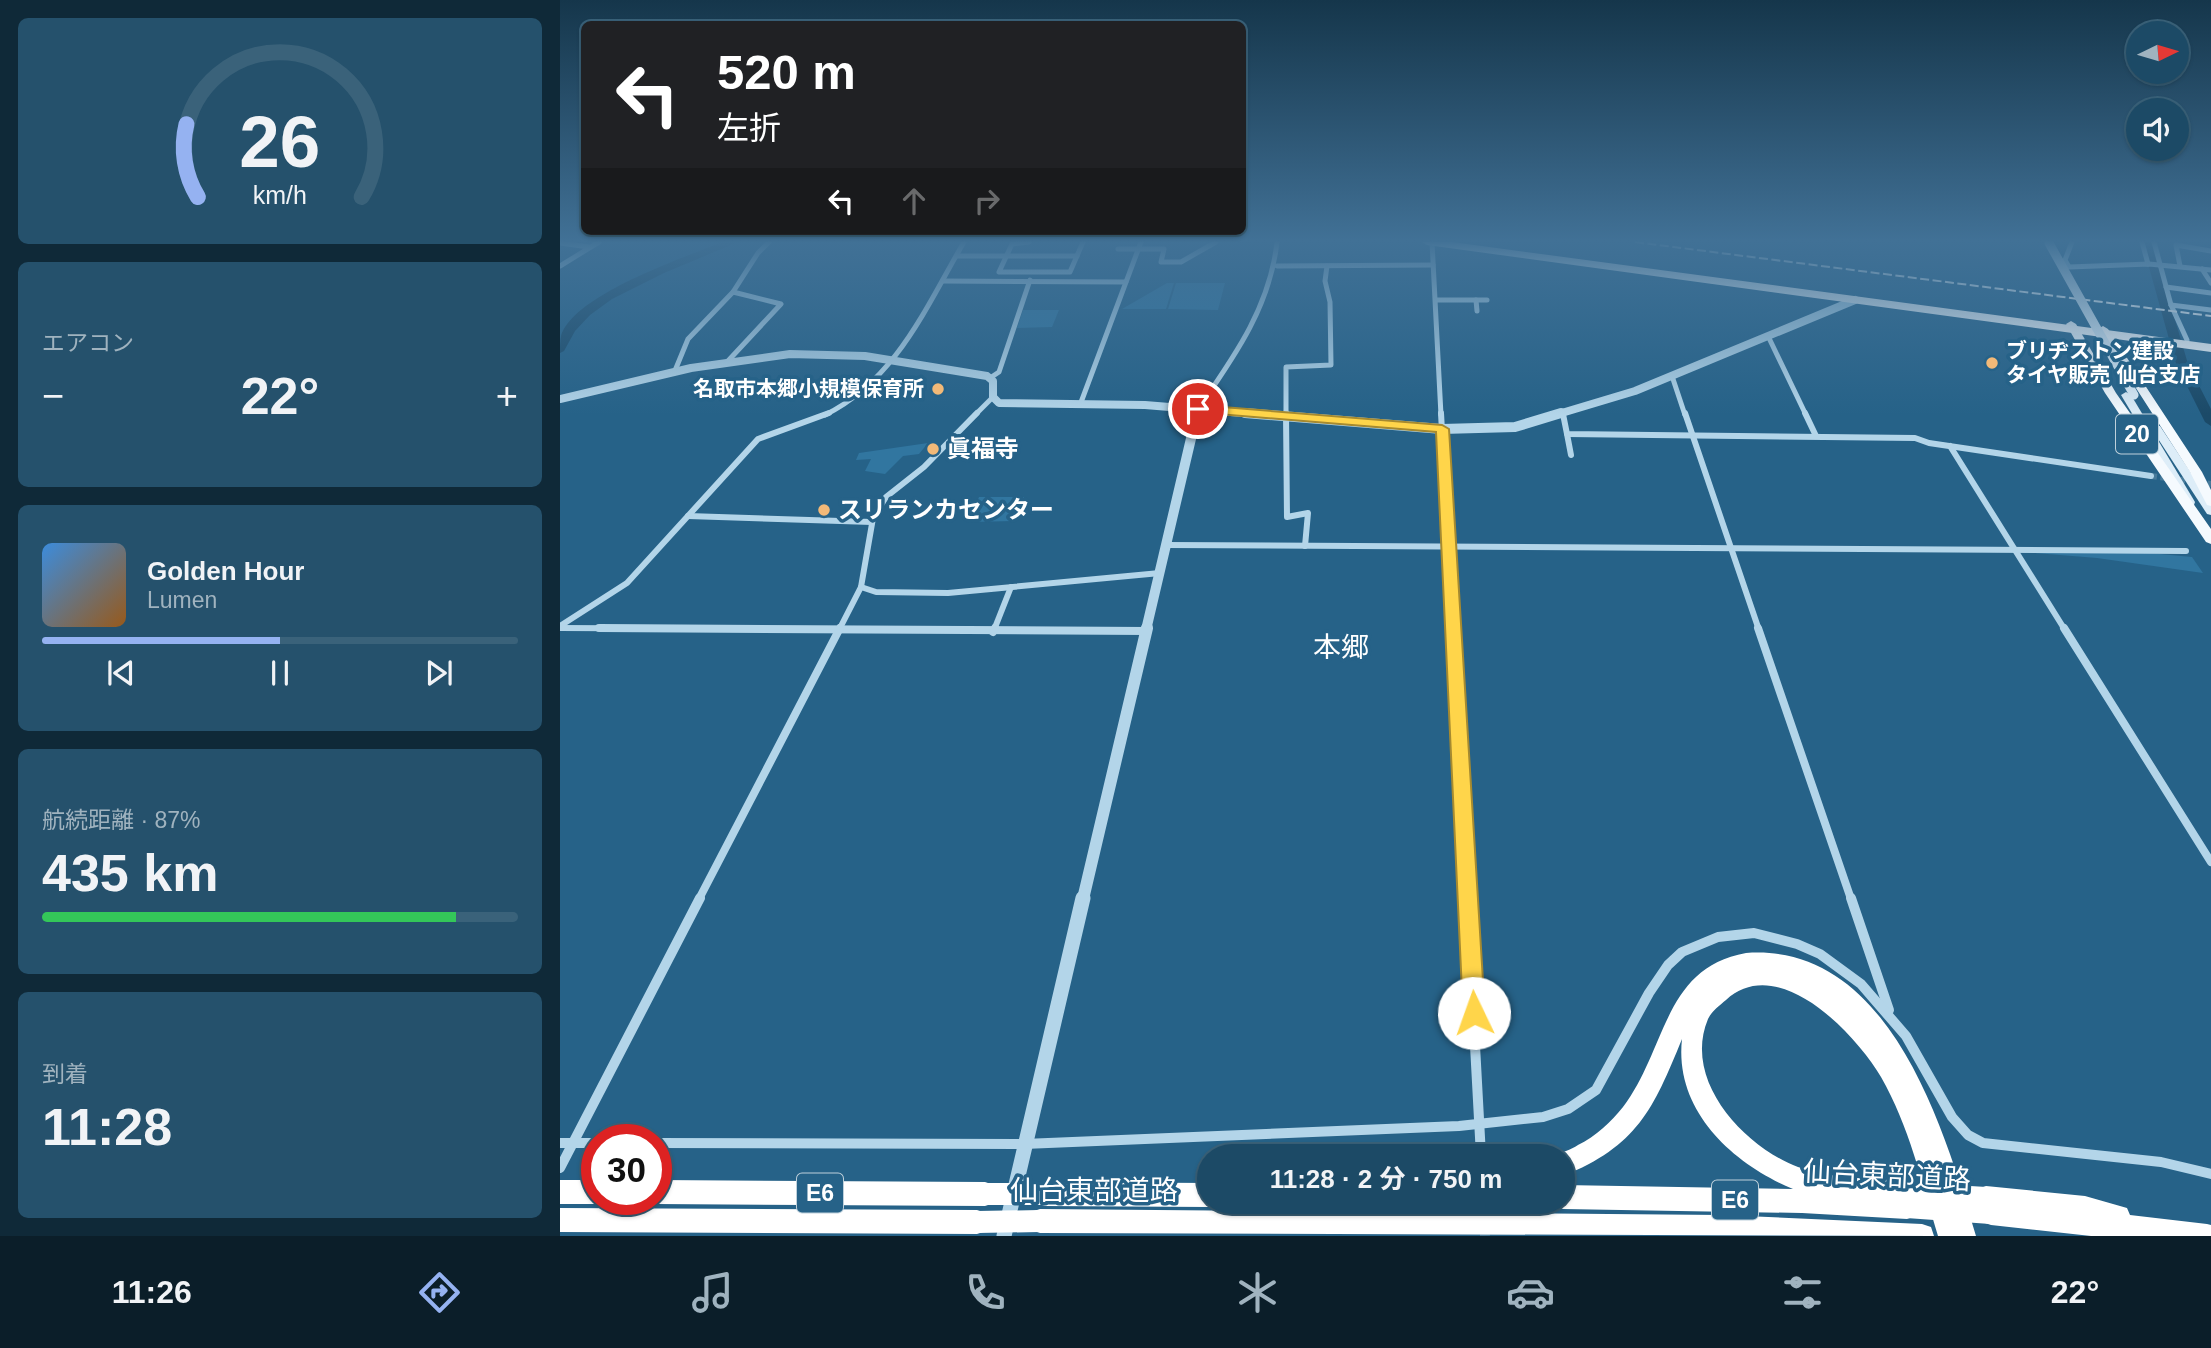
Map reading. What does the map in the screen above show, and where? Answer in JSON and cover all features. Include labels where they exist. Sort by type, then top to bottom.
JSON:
[{"type":"highway","points":[[1855,300],[2211,346]]},
{"type":"highway","points":[[1869,300],[2073,328]]},
{"type":"highway","points":[[1575,1158],[1595,1149],[1628,1122],[1651,1089],[1683,1011],[1704,982],[1719,972],[1746,963],[1780,965],[1814,977],[1836,991],[1860,1011],[1887,1044],[1923,1111],[1964,1236]]},
{"type":"highway","points":[[1905,1200],[1801,1180],[1777,1171],[1733,1140],[1704,1100],[1692,1058],[1696,1022],[1704,1005],[1714,995],[1739,980],[1770,976],[1812,990],[1853,1022],[1882,1058],[1899,1089],[1924,1148],[1950,1236]]},
{"type":"highway","points":[[560,1192],[581,1192]]},
{"type":"highway","name":"仙台東部道路","points":[[672,1192],[1197,1193]]},
{"type":"highway","name":"仙台東部道路","points":[[1575,1196],[1802,1201],[1905,1200],[1988,1206],[2207,1236]]},
{"type":"highway","name":"仙台東部道路","points":[[560,1220],[1402,1223],[1722,1227],[1922,1236]]},
{"type":"highway","points":[[1402,1223],[1613,1236]]},
{"type":"main road","points":[[2071,300],[2095,346],[2211,511]]},
{"type":"main road","points":[[2078,300],[2211,539]]},
{"type":"main road","name":"20","points":[[2073,328],[2152,457],[2211,539]]},
{"type":"main road","name":"20","points":[[2105,332],[2196,472],[2211,502]]},
{"type":"street","points":[[674,373],[688,339],[726,300]]},
{"type":"street","points":[[727,362],[781,304],[764,300]]},
{"type":"street","points":[[560,627],[602,602],[627,583],[758,439],[811,422],[845,405],[870,387],[893,358],[931,300]]},
{"type":"street","points":[[564,398],[727,362],[799,353],[893,358],[914,366],[990,378],[999,372],[1023,300]]},
{"type":"street","points":[[1080,405],[1119,300]]},
{"type":"street","points":[[1004,1236],[1198,409],[1244,341],[1262,300]]},
{"type":"street","points":[[1305,546],[1308,514],[1287,517],[1284,418],[1286,367],[1331,365],[1329,300]]},
{"type":"street","points":[[1481,1144],[1436,300],[1487,300]]},
{"type":"street","points":[[1476,300],[1477,311]]},
{"type":"street","points":[[990,378],[993,397],[999,403],[1145,405],[1442,429],[1515,427],[1563,414],[1672,376],[1855,300]]},
{"type":"street","points":[[2170,300],[2178,341]]},
{"type":"street","points":[[2171,305],[2211,310]]},
{"type":"street","points":[[1768,336],[1816,436]]},
{"type":"street","points":[[1672,376],[1890,1014]]},
{"type":"street","points":[[560,1168],[861,587],[876,510],[894,487],[923,467],[993,397]]},
{"type":"street","points":[[1563,414],[1571,456]]},
{"type":"street","points":[[1567,434],[1915,438],[1950,446],[2151,476]]},
{"type":"street","points":[[1950,446],[2211,862]]},
{"type":"street","points":[[688,516],[872,523]]},
{"type":"street","points":[[1166,545],[2186,551]]},
{"type":"street","points":[[861,587],[876,592],[896,593],[1011,587],[1160,573]]},
{"type":"street","points":[[993,632],[1011,587]]},
{"type":"street","points":[[560,627],[1147,631]]},
{"type":"street","points":[[672,1143],[1024,1144],[1480,1124],[1543,1117],[1568,1109],[1596,1090],[1648,993],[1668,965],[1682,952],[1718,937],[1754,933],[1797,944],[1820,954],[1861,984],[1890,1014],[1906,1036],[1952,1117],[1968,1135],[1983,1143],[2161,1163],[2211,1174]]},
{"type":"street","points":[[560,1143],[581,1143]]},
{"type":"shaded area","points":[[1138,300],[1169,300],[1166,309],[1122,309]]},
{"type":"shaded area","points":[[1171,300],[1221,300],[1218,310],[1168,309]]},
{"type":"shaded area","points":[[1023,310],[1059,310],[1052,327],[1017,328]]},
{"type":"shaded area","points":[[928,443],[919,454],[903,456],[885,474],[865,471],[871,459],[856,460],[859,453]]},
{"type":"shaded area","points":[[979,497],[1024,497],[1014,521],[969,522]]},
{"type":"shaded area","points":[[2023,552],[2149,553],[2192,557],[2203,573],[2097,558]]},
{"type":"waterway","points":[[560,349],[570,330],[586,312],[604,300]]},
{"type":"waterway","points":[[2164,300],[2182,364],[2211,422]]},
{"type":"tunnel","points":[[2151,476],[2211,484]]},
{"type":"tunnel","points":[[1484,1214],[1485,1236]]},
{"type":"railway","points":[[2084,300],[2211,316]]},
{"type":"place","name":"ブリヂストン建設 タイヤ販売 仙台支店","points":[[1992,363]]},
{"type":"place","name":"名取市本郷小規模保育所","points":[[938,389]]},
{"type":"place","name":"眞福寺","points":[[933,449]]},
{"type":"place","name":"スリランカセンター","points":[[824,510]]},
{"type":"district","name":"本郷","points":[[1341,647]]},
{"type":"route","points":[[1198,409],[1442,429],[1474,1013]]}]
